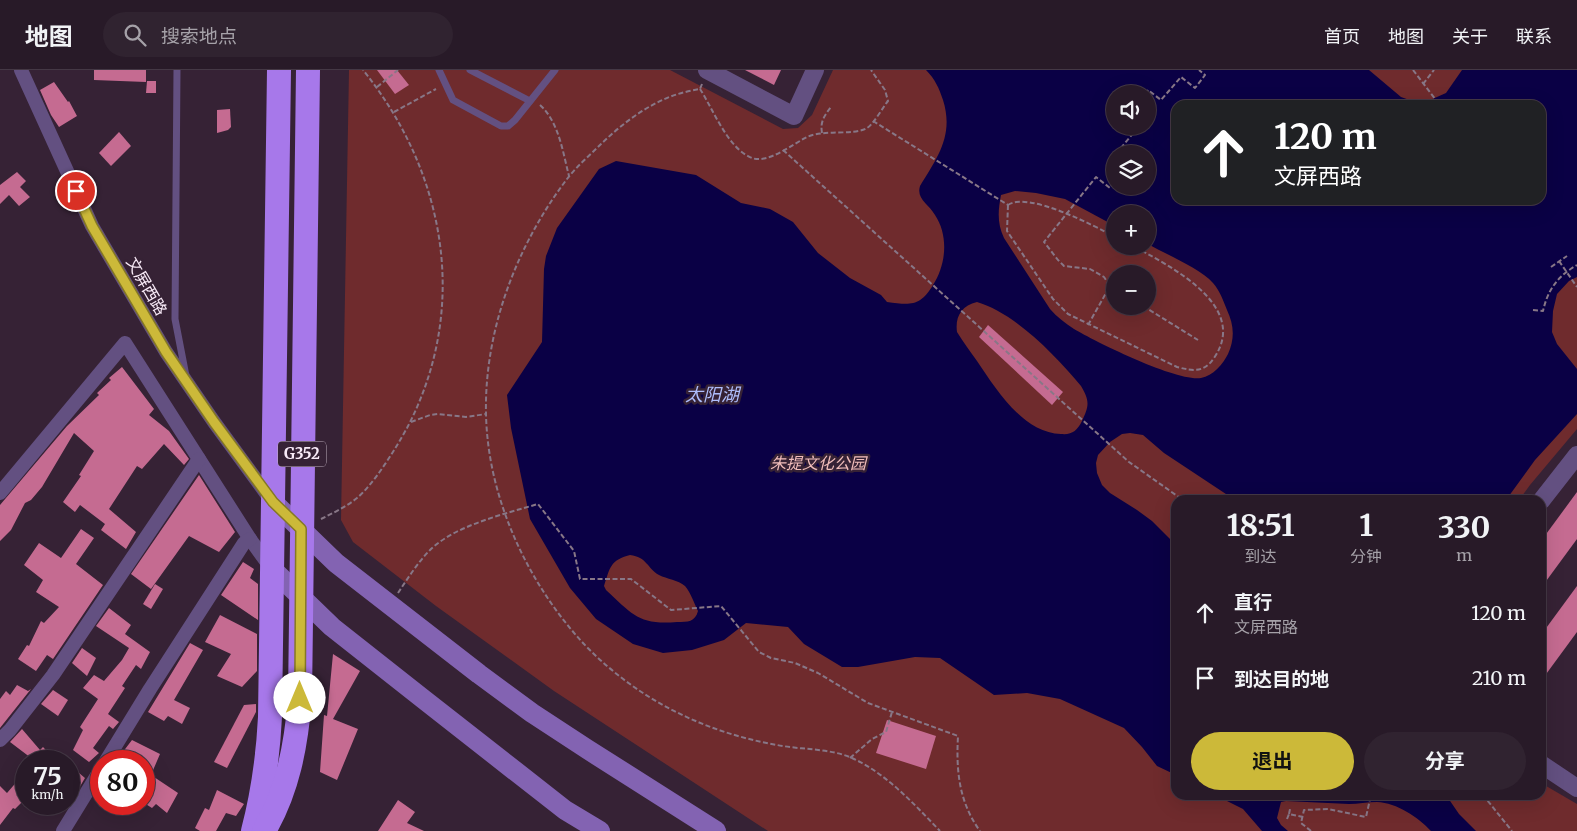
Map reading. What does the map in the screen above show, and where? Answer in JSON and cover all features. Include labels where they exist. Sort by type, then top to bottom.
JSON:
[{"type":"highway","name":"G352","points":[[253,831],[263,790],[268,748],[270,691],[279,70]]},
{"type":"highway","name":"G352","points":[[264,831],[283,790],[294,750],[300,698],[308,70]]},
{"type":"main road","points":[[273,502],[336,563],[532,713],[716,831]]},
{"type":"main road","points":[[271,568],[332,627],[565,810],[600,831]]},
{"type":"street","name":"文屏西路","points":[[21,70],[92,226],[166,352],[273,502]]},
{"type":"street","points":[[708,71],[794,116],[815,70]]},
{"type":"street","points":[[0,493],[125,343],[250,539],[271,568]]},
{"type":"street","points":[[1546,495],[1577,455]]},
{"type":"street","points":[[0,740],[53,675],[199,459]]},
{"type":"street","points":[[113,750],[244,543],[250,539]]},
{"type":"street","points":[[1546,767],[1577,788]]},
{"type":"street","points":[[63,831],[90,787]]},
{"type":"lane","points":[[177,70],[175,319],[188,384]]},
{"type":"lane","points":[[439,70],[453,100],[501,126],[508,126],[515,120],[551,71]]},
{"type":"lane","points":[[470,70],[531,100]]},
{"type":"path","points":[[301,529],[338,511],[358,497],[381,470],[410,423],[428,381],[441,319],[442,257],[438,226],[428,189],[409,140],[394,112],[363,70]]},
{"type":"path","points":[[377,87],[398,70]]},
{"type":"path","points":[[1156,96],[1161,100],[1181,77],[1195,88],[1205,75],[1199,70]]},
{"type":"path","points":[[1413,70],[1436,100]]},
{"type":"path","points":[[1423,84],[1434,70]]},
{"type":"path","points":[[708,71],[700,89],[676,94],[654,104],[616,130],[569,177],[532,236],[504,300],[489,364],[486,414],[492,470],[506,513],[527,562],[554,606],[577,636],[597,657],[632,686],[671,710],[693,720],[740,736],[778,746],[830,752],[864,764],[892,784],[940,831]]},
{"type":"path","points":[[394,112],[445,84]]},
{"type":"path","points":[[531,100],[543,108],[554,128],[569,177]]},
{"type":"path","points":[[822,134],[822,119],[831,107]]},
{"type":"path","points":[[873,121],[1008,205]]},
{"type":"path","points":[[1124,145],[1131,135]]},
{"type":"path","points":[[783,150],[1127,460],[1176,495]]},
{"type":"path","points":[[1106,185],[1096,177],[1044,242],[1064,266],[1090,269],[1106,280]]},
{"type":"path","points":[[1008,205],[1023,201],[1066,214],[1106,232]]},
{"type":"path","points":[[1008,205],[1007,232],[1053,299],[1068,314],[1177,367],[1193,371],[1204,369],[1214,360],[1222,345],[1224,330],[1219,311],[1192,282],[1148,255]]},
{"type":"path","points":[[1551,267],[1568,256]]},
{"type":"path","points":[[1560,260],[1577,287]]},
{"type":"path","points":[[1533,310],[1543,311],[1550,288],[1577,265]]},
{"type":"path","points":[[1088,325],[1106,293]]},
{"type":"path","points":[[1156,314],[1198,340]]},
{"type":"path","points":[[410,423],[438,414],[466,417],[486,414]]},
{"type":"path","points":[[389,605],[418,564],[442,540],[506,513],[538,504],[574,552],[580,579],[631,579],[671,610],[721,606],[759,652],[771,658],[795,663],[818,673],[868,703],[958,736],[957,760],[960,788],[970,815],[980,831]]},
{"type":"path","points":[[850,758],[872,740],[886,732],[892,712]]},
{"type":"path","points":[[1311,831],[1301,824],[1304,810],[1328,808],[1366,817],[1370,800]]},
{"type":"path","points":[[1487,800],[1512,831]]},
{"type":"path","points":[[1287,819],[1290,809]]},
{"type":"path","points":[[1289,814],[1303,817]]},
{"type":"green space","name":"朱提文化公园","points":[[349,70],[670,70],[783,129],[798,128],[812,115],[833,70],[1577,70],[1577,429],[1523,495],[1171,495],[1171,800],[1546,800],[1546,786],[1577,804],[1577,831],[768,831],[554,691],[436,606],[353,542],[341,520]]},
{"type":"water","name":"太阳湖","points":[[926,70],[1369,70],[1401,97],[1409,100],[1171,100],[1171,205],[1546,205],[1546,100],[1430,100],[1446,93],[1462,70],[1577,70],[1577,277],[1569,281],[1557,294],[1553,311],[1552,332],[1557,344],[1577,369],[1577,414],[1535,460],[1510,495],[1227,495],[1164,453],[1143,435],[1122,434],[1110,442],[1098,455],[1096,463],[1097,473],[1102,485],[1110,493],[1152,521],[1171,540],[1171,773],[1157,766],[1124,728],[1060,699],[1027,693],[994,695],[940,658],[915,657],[858,667],[842,667],[804,644],[788,627],[746,623],[724,640],[692,650],[663,653],[633,644],[596,619],[570,588],[530,519],[511,428],[507,395],[542,342],[544,269],[546,256],[557,228],[599,169],[616,161],[696,175],[741,203],[770,209],[793,222],[818,253],[850,278],[881,295],[887,302],[914,303],[924,297],[933,285],[943,260],[944,241],[939,223],[921,198],[919,191],[938,155],[945,135],[946,113],[940,92]],"holes":[[[977,302],[1006,316],[1034,337],[1081,386],[1088,404],[1076,430],[1065,434],[1047,432],[1023,418],[1002,396],[957,332],[957,322],[960,313],[967,306]],[[630,555],[643,560],[659,575],[685,586],[698,611],[695,617],[690,621],[684,622],[664,623],[645,620],[630,612],[606,590],[604,586],[612,566],[618,559]]]},
{"type":"water","points":[[1225,800],[1449,800],[1459,814],[1476,831],[1431,831],[1407,812],[1385,803],[1349,804],[1286,801],[1281,802],[1277,818],[1288,831],[1262,831],[1243,809]]},
{"type":"building","points":[[94,70],[146,70],[146,82],[94,80]]},
{"type":"building","points":[[377,70],[397,70],[409,85],[395,94]]},
{"type":"building","points":[[745,70],[781,70],[774,85]]},
{"type":"building","points":[[147,81],[156,81],[156,93],[146,93]]},
{"type":"building","points":[[54,82],[69,101],[77,116],[59,127],[51,115],[40,90]]},
{"type":"building","points":[[230,109],[231,127],[228,130],[217,133],[217,110]]},
{"type":"building","points":[[119,132],[131,146],[111,166],[99,153]]},
{"type":"building","points":[[17,172],[26,181],[20,187],[30,197],[19,206],[9,195],[0,204],[0,185]]},
{"type":"building","points":[[988,325],[1063,392],[1052,405],[979,337]]},
{"type":"building","points":[[122,367],[154,409],[149,415],[169,431],[189,459],[184,465],[164,444],[142,469],[137,466],[109,509],[136,532],[126,549],[101,530],[105,524],[80,505],[75,512],[63,502],[81,476],[79,475],[94,451],[74,433],[42,487],[31,500],[25,503],[11,530],[0,541],[0,505],[67,426],[99,395],[97,393],[111,380],[109,378]]},
{"type":"building","points":[[199,475],[235,532],[219,552],[189,536],[151,589],[131,574]]},
{"type":"building","points":[[1577,492],[1577,539],[1546,581],[1546,534]]},
{"type":"building","points":[[81,529],[94,538],[76,564],[103,585],[53,659],[47,655],[36,671],[18,659],[27,645],[29,646],[41,621],[44,623],[59,607],[36,592],[43,580],[24,565],[39,543],[61,558]]},
{"type":"building","points":[[243,562],[254,569],[250,578],[258,584],[258,620],[221,595]]},
{"type":"building","points":[[155,584],[163,589],[151,609],[143,604]]},
{"type":"building","points":[[1577,586],[1577,632],[1546,674],[1546,628]]},
{"type":"building","points":[[109,608],[131,625],[125,634],[150,652],[141,669],[136,665],[122,686],[125,688],[108,714],[119,722],[113,729],[109,726],[93,748],[95,750],[90,750],[89,762],[80,755],[80,750],[73,750],[83,730],[80,727],[98,699],[83,688],[94,675],[104,681],[122,660],[129,648],[96,626]]},
{"type":"building","points":[[220,615],[257,634],[257,671],[242,687],[217,676],[231,654],[205,642]]},
{"type":"building","points":[[190,643],[203,650],[174,700],[190,708],[182,724],[168,716],[164,721],[148,712]]},
{"type":"building","points":[[82,648],[96,658],[87,676],[72,663]]},
{"type":"building","points":[[333,654],[360,671],[333,719],[358,729],[337,780],[320,772],[324,715],[327,716]]},
{"type":"building","points":[[17,685],[28,691],[31,689],[0,728],[0,699],[6,691],[10,695]]},
{"type":"building","points":[[53,690],[68,700],[58,716],[41,704]]},
{"type":"building","points":[[256,704],[256,712],[227,768],[214,762],[244,705]]},
{"type":"building","points":[[887,720],[936,736],[926,769],[876,753]]},
{"type":"building","points":[[22,729],[40,750],[21,750],[10,742]]},
{"type":"building","points":[[132,740],[152,750],[124,750]]},
{"type":"building","points":[[155,752],[160,754],[155,766]]},
{"type":"building","points":[[80,774],[85,778],[80,786]]},
{"type":"building","points":[[155,778],[178,793],[167,813],[156,804]]},
{"type":"building","points":[[15,784],[15,809],[13,808],[0,825],[0,786],[7,793]]},
{"type":"building","points":[[217,790],[244,804],[236,816],[226,813],[216,831],[200,831],[195,828],[205,808],[209,810]]},
{"type":"building","points":[[398,800],[415,812],[407,823],[424,831],[378,831]]},
{"type":"route","points":[[76,191],[92,226],[166,352],[214,422],[273,502],[301,529],[300,698]]}]
